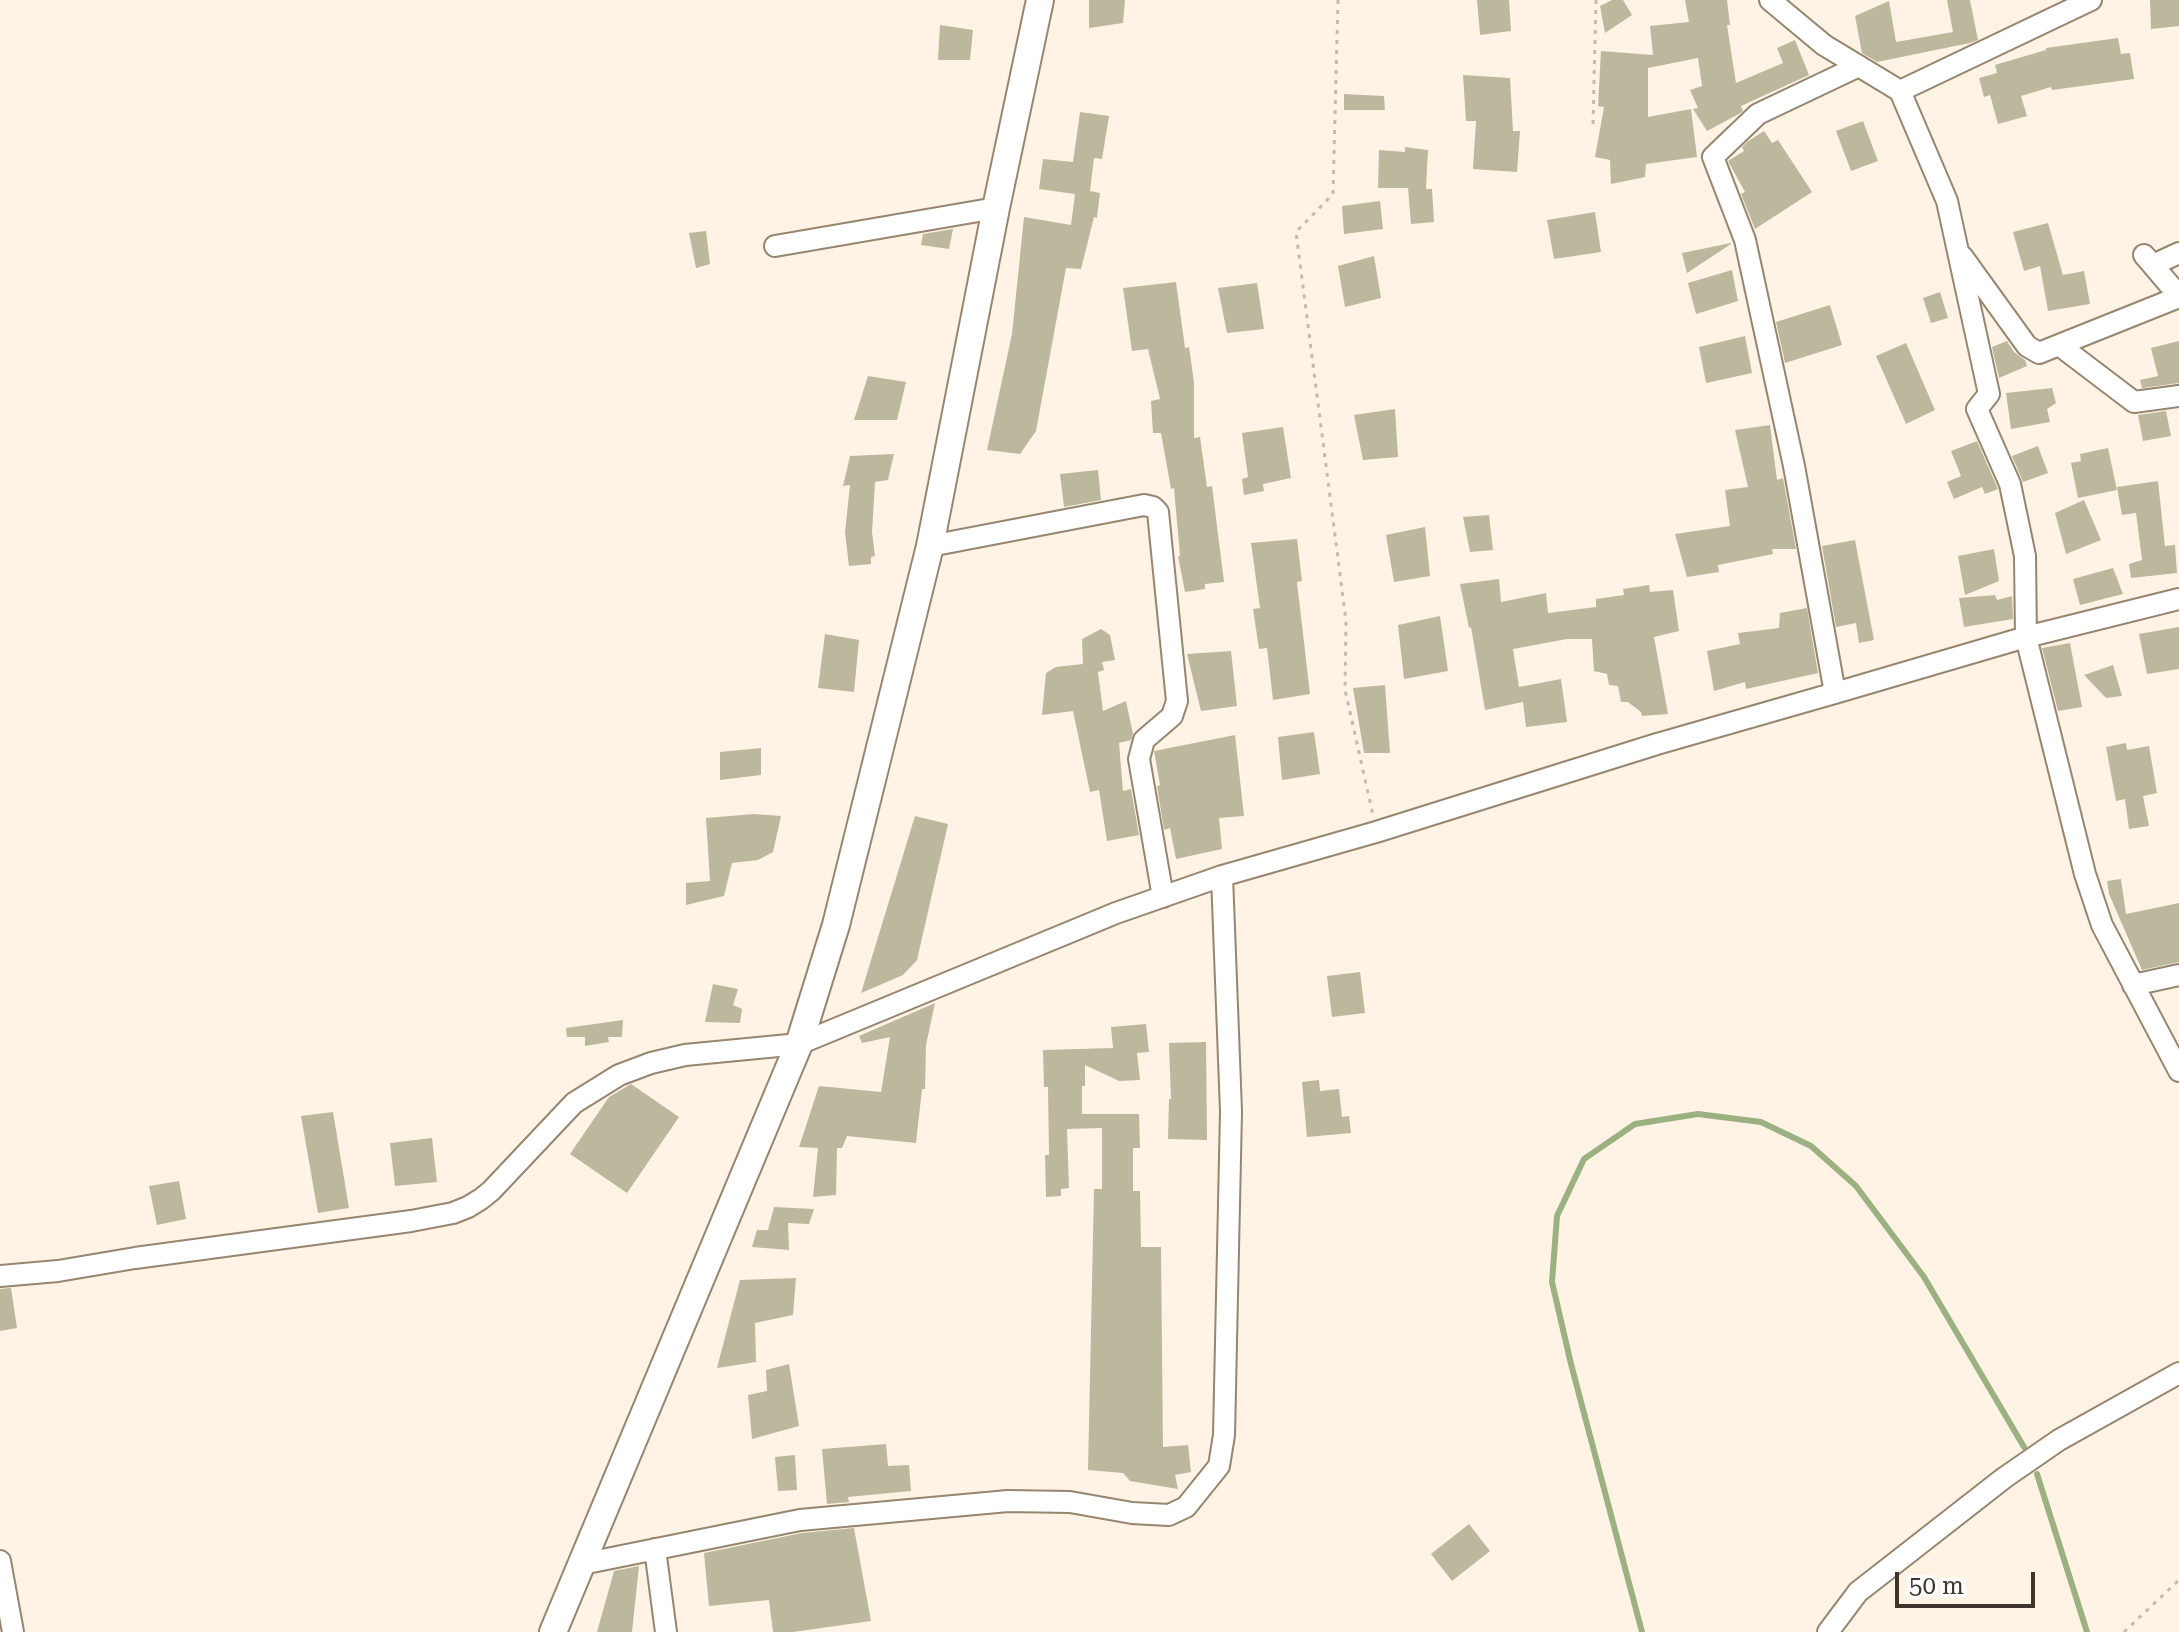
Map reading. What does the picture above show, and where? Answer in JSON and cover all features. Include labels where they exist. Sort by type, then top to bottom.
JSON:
[{"type":"main road","points":[[553,1632],[799,1044],[836,925],[930,546],[1040,0]]},
{"type":"street","points":[[1770,0],[1824,45],[1900,91],[1947,201],[1989,394],[1977,409],[2010,484],[2025,556],[2026,637],[2085,874],[2102,925],[2179,1071]]},
{"type":"street","points":[[1900,91],[2091,0]]},
{"type":"street","points":[[1835,693],[1794,466],[1745,240],[1713,157],[1758,114],[1859,66]]},
{"type":"street","points":[[775,246],[996,208]]},
{"type":"street","points":[[1957,248],[2027,346],[2039,353],[2179,296],[2148,260],[2179,253]]},
{"type":"street","points":[[2059,345],[2134,402],[2179,396]]},
{"type":"street","points":[[930,546],[1144,505],[1158,512],[1177,701],[1172,716],[1144,740],[1139,759],[1163,897]]},
{"type":"street","points":[[0,1276],[58,1271],[453,1213],[491,1191],[574,1103],[619,1075],[651,1063],[685,1055],[799,1044],[1116,913],[1222,876],[1376,832],[1657,744],[2026,637],[2179,599]]},
{"type":"street","points":[[582,1564],[800,1520],[1008,1501],[1070,1502],[1132,1513],[1169,1515],[1186,1507],[1219,1466],[1224,1435],[1231,1111],[1222,876]]},
{"type":"street","points":[[2133,985],[2179,975]]},
{"type":"street","points":[[1828,1632],[1858,1592],[2004,1478],[2059,1440],[2179,1373]]},
{"type":"street","points":[[655,1549],[666,1632]]},
{"type":"street","points":[[0,1561],[13,1632]]},
{"type":"path","points":[[1338,0],[1333,194],[1296,232],[1346,621],[1345,690],[1376,832]]},
{"type":"path","points":[[1593,124],[1596,0]]},
{"type":"path","points":[[2124,1632],[2179,1580]]},
{"type":"building","points":[[1089,0],[1125,0],[1123,23],[1089,28]]},
{"type":"building","points":[[1477,0],[1509,0],[1511,31],[1480,35]]},
{"type":"building","points":[[1612,0],[1623,0],[1632,15],[1605,33],[1600,6]]},
{"type":"building","points":[[1685,0],[1727,0],[1730,25],[1727,25],[1736,83],[1783,63],[1777,48],[1795,40],[1809,75],[1741,106],[1743,111],[1739,114],[1707,131],[1693,109],[1698,108],[1690,90],[1702,86],[1698,58],[1648,68],[1648,117],[1691,109],[1697,157],[1646,164],[1645,177],[1611,184],[1610,160],[1595,157],[1604,107],[1598,106],[1601,51],[1653,55],[1650,26],[1689,22]]},
{"type":"building","points":[[1947,0],[1970,0],[1978,40],[1877,62],[1862,53],[1855,16],[1889,1],[1896,42],[1953,32]]},
{"type":"building","points":[[2150,0],[2179,0],[2179,26],[2151,29]]},
{"type":"building","points":[[940,25],[973,30],[970,60],[938,60]]},
{"type":"building","points":[[2118,38],[2121,54],[2130,53],[2134,79],[2052,90],[2051,87],[2021,96],[2027,116],[1998,124],[1990,95],[1984,97],[1979,78],[1997,73],[1995,65],[2046,48]]},
{"type":"building","points":[[1463,75],[1510,78],[1513,131],[1520,131],[1517,172],[1473,169],[1476,121],[1466,121]]},
{"type":"building","points":[[1344,94],[1384,96],[1385,110],[1344,110]]},
{"type":"building","points":[[1080,112],[1109,116],[1102,159],[1094,158],[1090,191],[1100,193],[1097,218],[1094,217],[1081,269],[1066,268],[1036,431],[1020,454],[987,450],[1012,334],[1024,217],[1071,225],[1075,194],[1039,189],[1043,159],[1073,162]]},
{"type":"building","points":[[1863,121],[1878,161],[1851,171],[1836,131]]},
{"type":"building","points":[[1764,131],[1772,143],[1778,140],[1812,192],[1755,229],[1741,194],[1745,192],[1728,161],[1744,151],[1742,147],[1747,142]]},
{"type":"building","points":[[1405,147],[1428,150],[1426,189],[1432,189],[1434,222],[1411,224],[1408,188],[1378,188],[1379,150],[1405,152]]},
{"type":"building","points":[[1380,201],[1383,229],[1344,234],[1342,206]]},
{"type":"building","points":[[1595,212],[1601,252],[1554,259],[1547,220]]},
{"type":"building","points":[[2048,223],[2063,275],[2084,271],[2090,304],[2048,311],[2040,266],[2024,271],[2013,232]]},
{"type":"building","points":[[953,229],[949,249],[921,245],[923,234]]},
{"type":"building","points":[[706,231],[710,264],[696,268],[689,233]]},
{"type":"building","points":[[1731,244],[1687,273],[1682,253]]},
{"type":"building","points":[[1374,256],[1381,298],[1345,307],[1338,266]]},
{"type":"building","points":[[1732,270],[1738,301],[1696,314],[1688,283]]},
{"type":"building","points":[[1176,282],[1185,348],[1189,347],[1194,382],[1194,438],[1200,437],[1207,487],[1212,486],[1224,582],[1205,584],[1205,589],[1185,592],[1178,556],[1174,488],[1171,489],[1161,433],[1153,433],[1151,401],[1160,399],[1148,349],[1132,351],[1123,288]]},
{"type":"building","points":[[1257,283],[1264,329],[1227,333],[1218,288]]},
{"type":"building","points":[[1940,292],[1948,318],[1931,323],[1923,298]]},
{"type":"building","points":[[1830,305],[1842,345],[1785,363],[1776,322]]},
{"type":"building","points":[[1745,336],[1752,373],[1706,383],[1699,347]]},
{"type":"building","points":[[2007,341],[2027,366],[1999,378],[1992,347]]},
{"type":"building","points":[[2179,341],[2179,383],[2142,388],[2140,380],[2158,376],[2151,348]]},
{"type":"building","points":[[1906,343],[1935,410],[1906,424],[1876,356]]},
{"type":"building","points":[[868,376],[906,382],[897,420],[854,420]]},
{"type":"building","points":[[2052,388],[2056,403],[2047,409],[2050,422],[2011,429],[2006,393]]},
{"type":"building","points":[[1395,409],[1398,457],[1363,460],[1354,415]]},
{"type":"building","points":[[2166,411],[2171,436],[2143,441],[2138,415]]},
{"type":"building","points":[[1770,425],[1777,480],[1783,478],[1796,549],[1772,549],[1773,554],[1718,565],[1719,572],[1687,577],[1675,534],[1730,526],[1725,490],[1748,487],[1735,430]]},
{"type":"building","points":[[1283,427],[1291,478],[1263,484],[1264,491],[1244,495],[1242,479],[1248,477],[1242,433]]},
{"type":"building","points":[[1977,441],[1998,489],[1985,494],[1982,487],[1954,499],[1947,482],[1961,476],[1951,451]]},
{"type":"building","points":[[2038,446],[2048,473],[2023,482],[2012,456]]},
{"type":"building","points":[[2108,448],[2117,490],[2078,498],[2071,463],[2081,461],[2080,454]]},
{"type":"building","points":[[894,454],[888,480],[875,482],[872,532],[875,556],[871,557],[871,564],[849,566],[845,532],[850,485],[843,486],[850,456]]},
{"type":"building","points":[[1098,470],[1101,500],[1064,507],[1060,474]]},
{"type":"building","points":[[2158,481],[2165,546],[2175,545],[2177,573],[2131,578],[2129,564],[2142,560],[2136,513],[2122,515],[2117,487]]},
{"type":"building","points":[[2084,500],[2101,540],[2066,554],[2055,513]]},
{"type":"building","points":[[1489,515],[1493,550],[1470,552],[1463,517]]},
{"type":"building","points":[[1425,527],[1430,576],[1394,582],[1386,535]]},
{"type":"building","points":[[1297,539],[1302,581],[1297,582],[1310,694],[1273,700],[1267,648],[1259,649],[1253,609],[1260,608],[1251,543]]},
{"type":"building","points":[[1855,540],[1874,640],[1859,643],[1856,623],[1836,627],[1822,546]]},
{"type":"building","points":[[1994,549],[1999,581],[1965,595],[1958,556]]},
{"type":"building","points":[[2113,568],[2123,594],[2080,605],[2073,579]]},
{"type":"building","points":[[1499,579],[1501,602],[1546,593],[1548,613],[1596,607],[1596,599],[1624,595],[1623,589],[1649,585],[1650,592],[1673,590],[1679,631],[1654,637],[1668,714],[1642,716],[1628,702],[1621,702],[1618,686],[1609,685],[1607,674],[1594,671],[1592,639],[1567,639],[1513,649],[1519,687],[1561,679],[1567,722],[1526,727],[1523,702],[1485,710],[1471,627],[1460,584]]},
{"type":"building","points":[[1995,595],[1997,600],[2012,596],[2013,619],[1964,627],[1959,598]]},
{"type":"building","points":[[1807,608],[1818,673],[1746,689],[1745,682],[1714,691],[1707,651],[1740,644],[1738,633],[1779,628],[1780,613]]},
{"type":"building","points":[[1440,616],[1448,671],[1404,679],[1398,625]]},
{"type":"building","points":[[2179,627],[2179,669],[2147,674],[2139,634]]},
{"type":"building","points":[[1101,629],[1110,635],[1115,660],[1102,662],[1104,670],[1098,672],[1103,711],[1126,701],[1133,734],[1131,740],[1119,743],[1123,791],[1131,789],[1139,835],[1107,841],[1099,790],[1090,792],[1073,711],[1042,715],[1046,673],[1056,667],[1083,664],[1082,639]]},
{"type":"building","points":[[825,634],[859,640],[854,692],[818,688]]},
{"type":"building","points":[[2070,643],[2082,707],[2058,711],[2042,648]]},
{"type":"building","points":[[1231,651],[1237,706],[1201,711],[1187,654]]},
{"type":"building","points":[[2113,665],[2122,696],[2106,698],[2084,675]]},
{"type":"building","points":[[1385,685],[1390,753],[1364,753],[1353,688]]},
{"type":"building","points":[[1314,732],[1320,774],[1282,780],[1278,737]]},
{"type":"building","points":[[1235,735],[1244,816],[1219,818],[1222,849],[1176,859],[1170,828],[1164,830],[1154,751]]},
{"type":"building","points":[[2126,743],[2127,750],[2149,746],[2157,793],[2143,796],[2149,826],[2129,829],[2125,799],[2116,801],[2106,747]]},
{"type":"building","points":[[761,748],[761,775],[720,780],[720,752]]},
{"type":"building","points":[[754,814],[781,816],[773,852],[758,860],[732,863],[724,896],[686,905],[686,883],[710,881],[706,818]]},
{"type":"building","points":[[915,816],[948,824],[917,960],[903,975],[861,993]]},
{"type":"building","points":[[2121,879],[2126,914],[2179,903],[2179,962],[2142,970],[2109,894],[2107,881]]},
{"type":"building","points":[[1360,972],[1365,1013],[1332,1017],[1327,976]]},
{"type":"building","points":[[713,984],[738,989],[733,1005],[742,1009],[740,1023],[705,1022]]},
{"type":"building","points":[[935,1003],[926,1045],[925,1089],[922,1089],[916,1143],[847,1136],[842,1148],[837,1148],[836,1195],[813,1197],[818,1148],[799,1147],[819,1086],[881,1092],[890,1037],[862,1043],[859,1036]]},
{"type":"building","points":[[623,1020],[622,1037],[608,1037],[609,1042],[585,1046],[585,1037],[567,1037],[566,1028]]},
{"type":"building","points":[[1146,1024],[1149,1052],[1137,1053],[1140,1080],[1119,1081],[1085,1065],[1082,1114],[1139,1114],[1140,1148],[1133,1148],[1133,1191],[1140,1191],[1141,1247],[1161,1247],[1163,1447],[1188,1445],[1191,1472],[1175,1475],[1178,1489],[1130,1481],[1123,1473],[1088,1470],[1094,1189],[1102,1189],[1102,1128],[1067,1129],[1069,1188],[1061,1189],[1061,1196],[1046,1197],[1048,1087],[1044,1087],[1043,1050],[1113,1048],[1111,1027]]},
{"type":"building","points":[[1206,1042],[1207,1140],[1168,1139],[1171,1099],[1169,1043]]},
{"type":"building","points":[[1319,1080],[1320,1091],[1339,1089],[1342,1117],[1349,1116],[1351,1133],[1307,1137],[1302,1082]]},
{"type":"building","points":[[631,1084],[679,1117],[627,1193],[570,1154],[609,1097]]},
{"type":"building","points":[[333,1112],[349,1208],[318,1213],[301,1116]]},
{"type":"building","points":[[432,1138],[437,1182],[395,1186],[390,1143]]},
{"type":"building","points":[[179,1181],[186,1219],[157,1225],[149,1186]]},
{"type":"building","points":[[774,1207],[814,1209],[809,1224],[788,1223],[789,1250],[752,1247],[757,1230],[768,1230]]},
{"type":"building","points":[[796,1278],[793,1315],[755,1323],[756,1362],[717,1368],[740,1280]]},
{"type":"building","points":[[11,1288],[17,1328],[0,1331],[0,1289]]},
{"type":"building","points":[[789,1364],[799,1426],[752,1439],[748,1395],[767,1391],[766,1370]]},
{"type":"building","points":[[886,1444],[888,1466],[909,1465],[911,1491],[848,1497],[849,1502],[827,1504],[822,1449]]},
{"type":"building","points":[[795,1455],[797,1490],[778,1491],[775,1457]]},
{"type":"building","points":[[1469,1524],[1490,1551],[1452,1581],[1431,1554]]},
{"type":"building","points":[[854,1528],[871,1621],[773,1632],[769,1600],[709,1606],[704,1553],[802,1533]]},
{"type":"building","points":[[639,1566],[632,1632],[597,1632],[614,1571]]},
{"type":"waterway","points":[[1642,1632],[1552,1282],[1557,1216],[1584,1159],[1635,1124],[1698,1114],[1761,1122],[1811,1146],[1856,1186],[1924,1277],[2024,1447]]},
{"type":"waterway","points":[[2037,1474],[2087,1632]]}]
